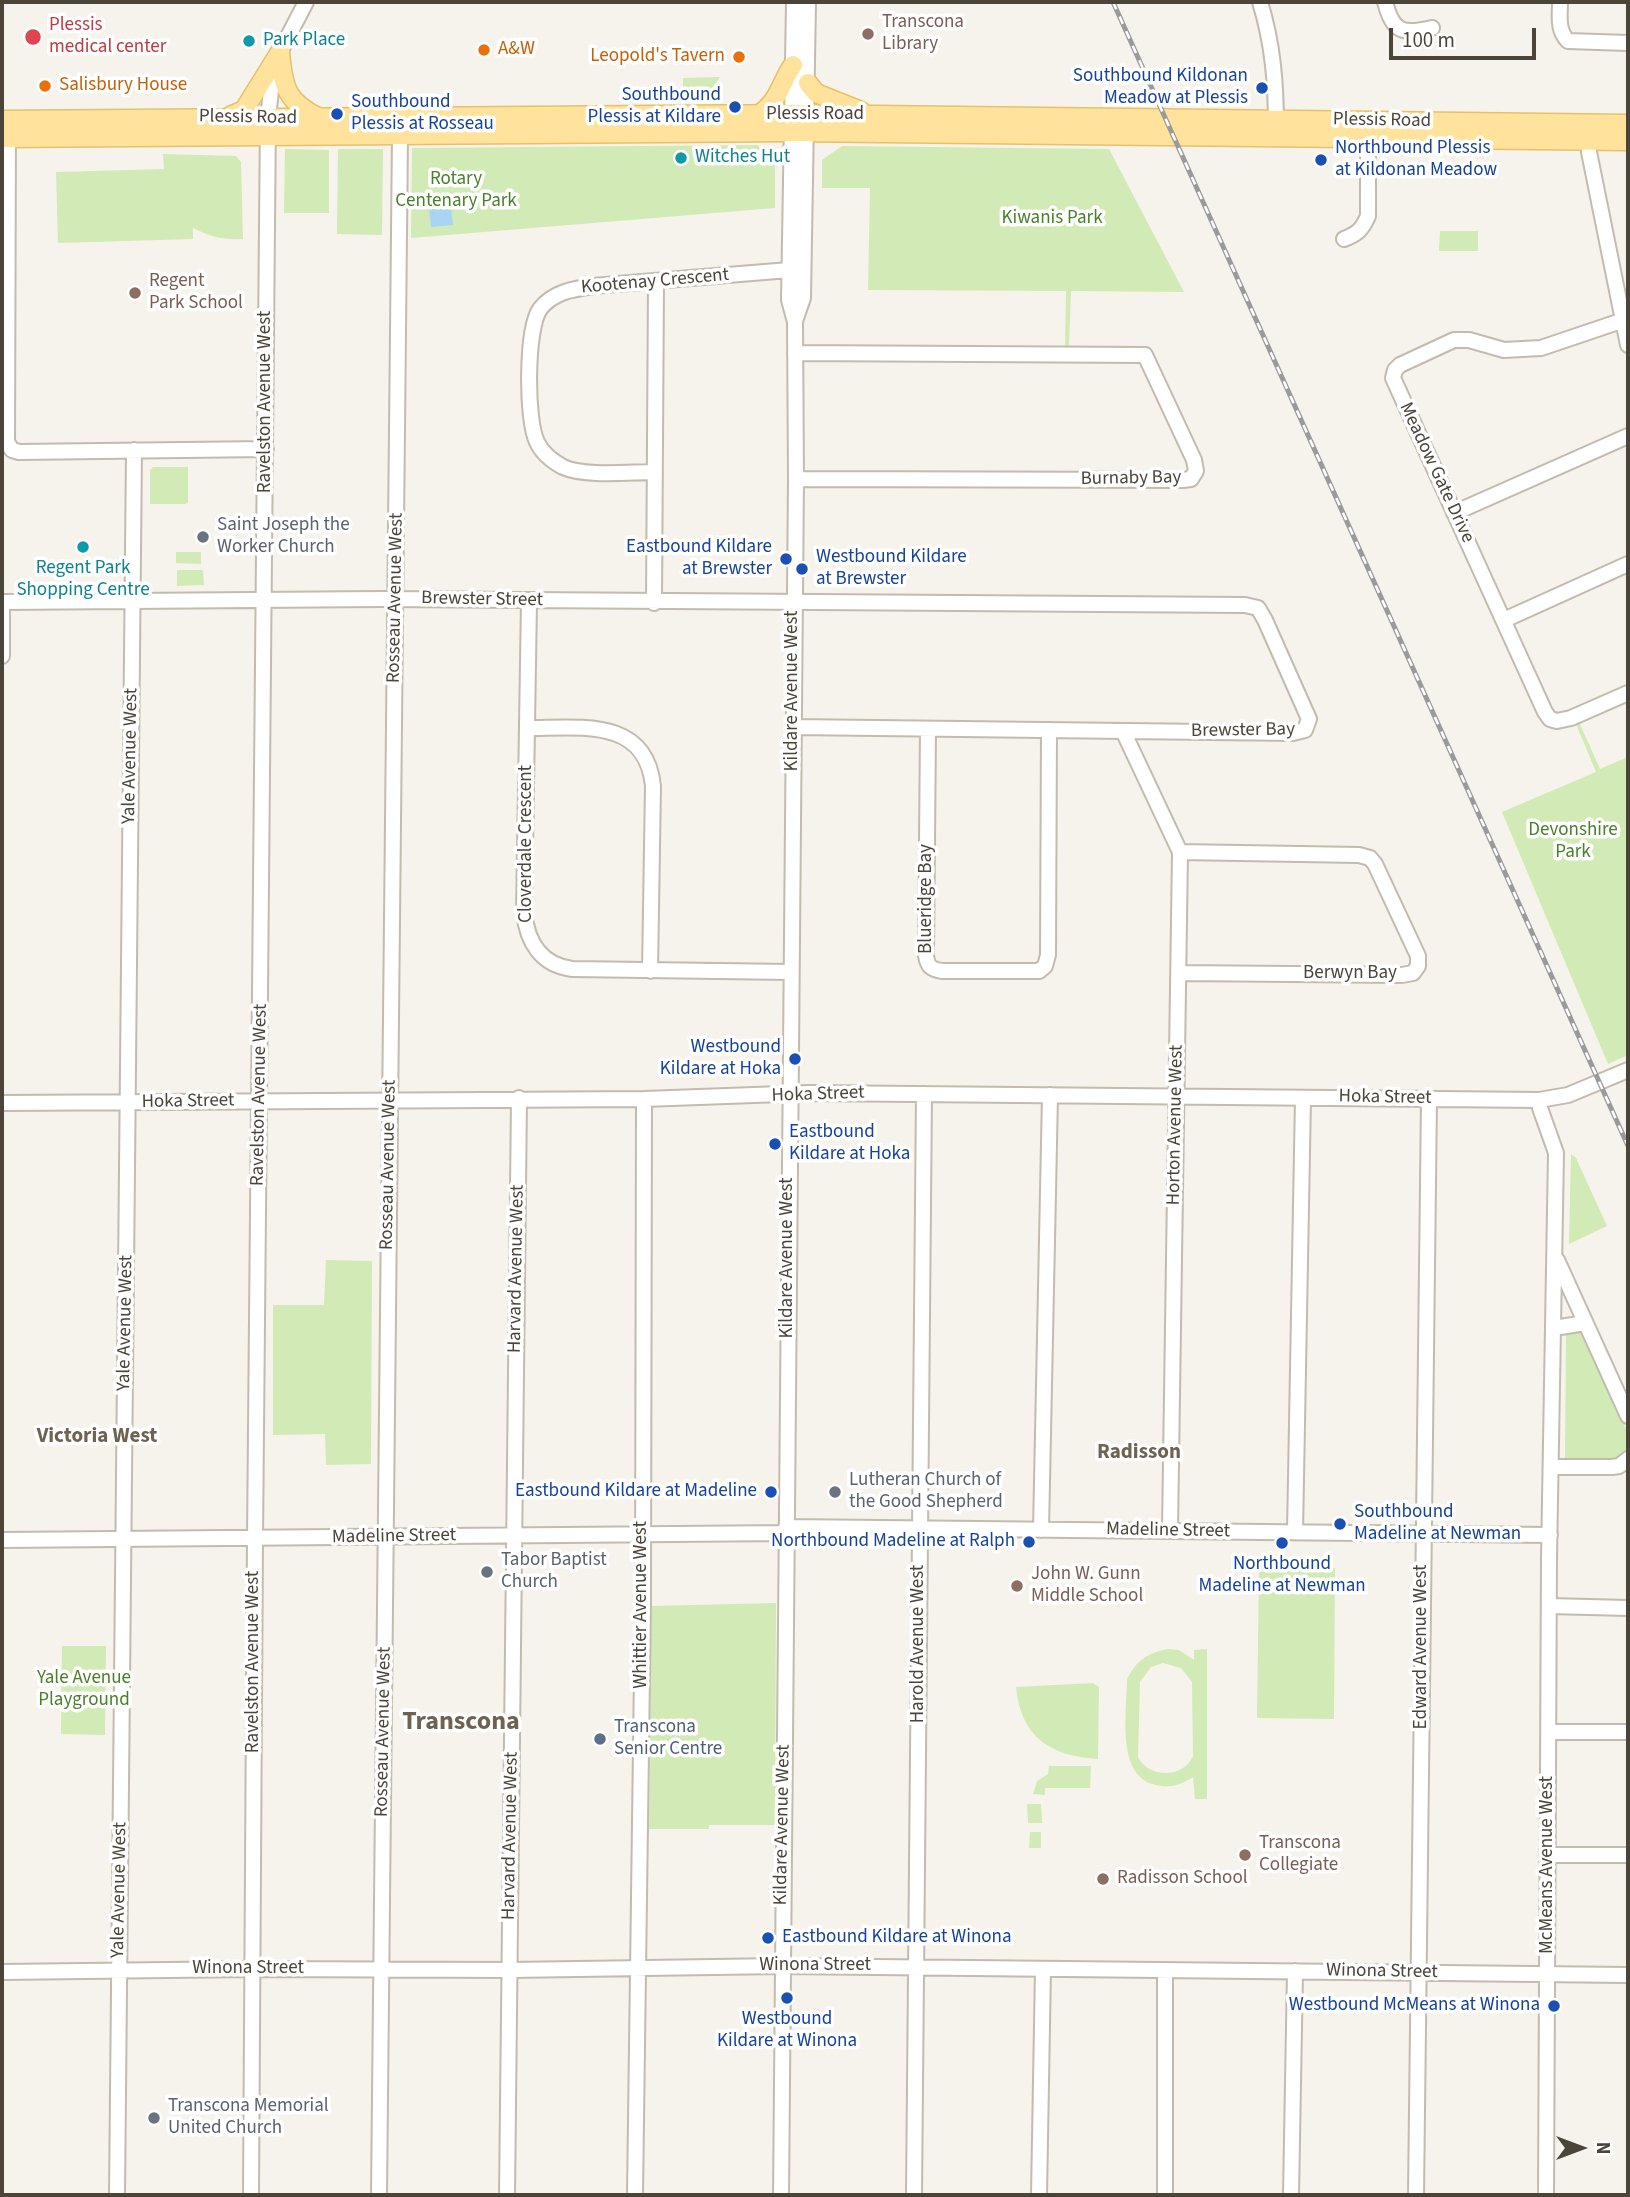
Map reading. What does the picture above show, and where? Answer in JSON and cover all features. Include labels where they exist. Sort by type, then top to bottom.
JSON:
[{"type":"main road","points":[[226,117],[244,110],[280,52]]},
{"type":"main road","points":[[280,52],[282,80],[290,97],[306,111],[322,119]]},
{"type":"main road","points":[[758,115],[772,106],[783,78],[793,65]]},
{"type":"main road","points":[[808,83],[816,93],[871,115]]},
{"type":"main road","name":"Plessis Road","points":[[5,129],[226,117],[268,126],[322,119],[416,116],[758,115],[799,123],[871,115],[1368,120],[1589,132],[1628,141]]},
{"type":"main road","name":"Plessis Road","points":[[5,129],[268,126],[400,135],[799,123],[1368,139],[1589,132],[1628,124]]},
{"type":"street","name":"Ravelston Avenue West","points":[[251,2195],[268,126],[272,82],[280,52],[306,2]]},
{"type":"street","points":[[794,2],[793,65],[799,123]]},
{"type":"street","points":[[799,123],[808,83],[808,2]]},
{"type":"street","points":[[1260,2],[1272,47],[1276,138]]},
{"type":"street","points":[[1385,2],[1395,27],[1412,33],[1432,28]]},
{"type":"street","points":[[1560,2],[1561,33],[1568,41],[1628,43]]},
{"type":"street","points":[[1343,239],[1357,233],[1368,216],[1368,120]]},
{"type":"street","name":"Kildare Avenue West","points":[[780,2195],[796,479],[795,322],[789,300],[789,271],[799,123]]},
{"type":"street","name":"Kildare Avenue West","points":[[795,322],[803,298],[799,123]]},
{"type":"street","points":[[5,129],[7,442],[12,450],[265,449]]},
{"type":"street","points":[[1589,132],[1589,152],[1628,345]]},
{"type":"street","name":"Rosseau Avenue West","points":[[379,2195],[400,135]]},
{"type":"street","name":"Kootenay Crescent","points":[[655,472],[582,472],[565,468],[544,454],[530,424],[530,353],[534,321],[541,308],[554,296],[593,286],[789,271]]},
{"type":"street","points":[[654,603],[656,281]]},
{"type":"street","name":"Meadow Gate Drive","points":[[1624,320],[1541,348],[1504,350],[1469,340],[1454,340],[1400,365],[1395,370],[1393,379],[1540,703],[1550,719],[1557,721],[1571,718],[1628,693]]},
{"type":"street","name":"Burnaby Bay","points":[[795,353],[1145,355],[1194,460],[1196,471],[1191,479],[1183,480],[796,479]]},
{"type":"street","points":[[1454,513],[1628,436]]},
{"type":"street","name":"Yale Avenue West","points":[[117,2195],[134,450]]},
{"type":"street","points":[[1504,620],[1628,564]]},
{"type":"street","name":"Brewster Street","points":[[2,603],[397,599],[794,603]]},
{"type":"street","name":"Cloverdale Crescent","points":[[529,601],[524,912],[528,934],[534,947],[550,963],[560,967],[791,972]]},
{"type":"street","points":[[2,603],[2,656]]},
{"type":"street","name":"Brewster Bay","points":[[793,727],[1293,733],[1305,730],[1309,719],[1265,620],[1258,608],[1245,605],[794,603]]},
{"type":"street","points":[[527,728],[590,728],[608,731],[631,740],[644,753],[651,769],[653,786],[650,971]]},
{"type":"street","name":"Blueridge Bay","points":[[928,729],[926,956],[931,969],[942,971],[1039,971],[1045,966],[1048,955],[1049,730]]},
{"type":"street","name":"Horton Avenue West","points":[[1124,733],[1180,852],[1170,1530]]},
{"type":"street","name":"Berwyn Bay","points":[[1179,973],[1402,975],[1413,973],[1418,966],[1418,956],[1379,871],[1370,858],[1359,855],[1180,852]]},
{"type":"street","name":"Hoka Street","points":[[2,1103],[644,1099],[923,1094],[1539,1100],[1569,1095],[1628,1070]]},
{"type":"street","name":"Harold Avenue West","points":[[914,2195],[923,1094]]},
{"type":"street","points":[[1041,1530],[1051,1095]]},
{"type":"street","name":"Harvard Avenue West","points":[[507,2195],[519,1098]]},
{"type":"street","points":[[1295,1532],[1303,1098]]},
{"type":"street","name":"Whittier Avenue West","points":[[635,2195],[643,1533],[644,1099]]},
{"type":"street","name":"Edward Avenue West","points":[[1416,2195],[1421,1973],[1429,1099]]},
{"type":"street","points":[[1539,1100],[1556,1153],[1550,1535]]},
{"type":"street","points":[[1555,1256],[1628,1416]]},
{"type":"street","points":[[1554,1328],[1585,1323]]},
{"type":"street","points":[[1551,1466],[1619,1466],[1628,1460]]},
{"type":"street","name":"Madeline Street","points":[[2,1539],[919,1529],[1550,1535]]},
{"type":"street","name":"McMeans Avenue West","points":[[1546,2195],[1550,1535]]},
{"type":"street","points":[[1549,1606],[1628,1608]]},
{"type":"street","points":[[1549,1732],[1628,1732]]},
{"type":"street","points":[[1549,1855],[1628,1855]]},
{"type":"street","name":"Winona Street","points":[[2,1972],[917,1966],[1628,1975]]},
{"type":"street","points":[[1039,2195],[1044,1969]]},
{"type":"street","points":[[1165,1970],[1165,2195]]},
{"type":"street","points":[[1291,2195],[1295,1971]]},
{"type":"green space","points":[[720,77],[707,97],[683,97],[683,78]]},
{"type":"green space","name":"Rotary Centenary Park","points":[[757,145],[771,156],[775,164],[775,208],[411,238],[412,148]]},
{"type":"green space","name":"Kiwanis Park","points":[[842,146],[1109,149],[1184,292],[1071,291],[1069,347],[1065,347],[1066,291],[868,290],[870,188],[822,188],[822,160]]},
{"type":"green space","points":[[285,149],[329,150],[329,213],[284,213]]},
{"type":"green space","name":"Rotary Centenary Park","points":[[338,149],[383,149],[382,235],[337,234]]},
{"type":"green space","points":[[163,154],[236,156],[241,162],[243,239],[217,237],[193,228],[193,239],[58,243],[56,172],[164,169]]},
{"type":"green space","points":[[1440,231],[1478,231],[1478,251],[1439,251]]},
{"type":"green space","points":[[153,467],[188,467],[186,504],[150,504],[150,470]]},
{"type":"green space","points":[[176,552],[201,552],[201,564],[176,563]]},
{"type":"green space","points":[[177,570],[203,570],[204,585],[177,586]]},
{"type":"green space","name":"Devonshire Park","points":[[1579,722],[1600,769],[1628,757],[1628,1055],[1608,1064],[1502,812],[1596,772],[1576,724]]},
{"type":"green space","points":[[1571,1154],[1576,1158],[1607,1226],[1569,1244]]},
{"type":"green space","points":[[326,1260],[372,1261],[371,1464],[326,1465],[325,1434],[273,1435],[273,1305],[324,1305]]},
{"type":"green space","points":[[1577,1331],[1583,1335],[1628,1433],[1626,1450],[1623,1456],[1615,1461],[1565,1461],[1566,1333]]},
{"type":"green space","points":[[1259,1567],[1335,1568],[1334,1719],[1257,1718]]},
{"type":"green space","points":[[776,1603],[775,1825],[649,1829],[651,1606]]},
{"type":"green space","name":"Yale Avenue Playground","points":[[62,1646],[106,1646],[105,1735],[61,1734]]},
{"type":"green space","points":[[1207,1649],[1207,1799],[1195,1799],[1193,1777],[1173,1786],[1152,1784],[1141,1777],[1133,1767],[1128,1754],[1125,1723],[1127,1679],[1143,1659],[1161,1651],[1179,1650],[1194,1660],[1194,1650]],"holes":[[[1163,1663],[1181,1668],[1192,1682],[1193,1756],[1182,1769],[1175,1772],[1158,1772],[1143,1764],[1138,1757],[1140,1682],[1151,1667]]]},
{"type":"green space","points":[[1093,1683],[1099,1687],[1098,1759],[1066,1754],[1041,1741],[1024,1719],[1016,1687]]},
{"type":"green space","points":[[1049,1766],[1091,1766],[1090,1788],[1045,1788],[1045,1795],[1033,1794],[1037,1781],[1048,1774]]},
{"type":"green space","points":[[1027,1804],[1041,1804],[1042,1823],[1028,1823]]},
{"type":"green space","points":[[1030,1832],[1041,1832],[1041,1848],[1029,1848]]},
{"type":"water","points":[[451,207],[453,225],[431,227],[429,209]]},
{"type":"railway","points":[[1113,2],[1628,1146]]},
{"type":"place","name":"Transcona Library","points":[[868,34]]},
{"type":"place","name":"Plessis medical center","points":[[33,37]]},
{"type":"place","name":"Park Place","points":[[249,41]]},
{"type":"place","name":"A&W","points":[[484,50]]},
{"type":"place","name":"Leopold's Tavern","points":[[739,57]]},
{"type":"place","name":"Salisbury House","points":[[45,86]]},
{"type":"place","name":"Southbound Kildonan Meadow at Plessis","points":[[1262,88]]},
{"type":"place","name":"Southbound Plessis at Kildare","points":[[735,107]]},
{"type":"place","name":"Southbound Plessis at Rosseau","points":[[337,114]]},
{"type":"place","name":"Witches Hut","points":[[681,158]]},
{"type":"place","name":"Northbound Plessis at Kildonan Meadow","points":[[1321,160]]},
{"type":"place","name":"Regent Park School","points":[[135,293]]},
{"type":"place","name":"Saint Joseph the Worker Church","points":[[203,537]]},
{"type":"place","name":"Regent Park Shopping Centre","points":[[83,547]]},
{"type":"place","name":"Eastbound Kildare at Brewster","points":[[786,559]]},
{"type":"place","name":"Westbound Kildare at Brewster","points":[[802,569]]},
{"type":"place","name":"Westbound Kildare at Hoka","points":[[795,1059]]},
{"type":"place","name":"Eastbound Kildare at Hoka","points":[[775,1144]]},
{"type":"place","name":"Eastbound Kildare at Madeline","points":[[771,1492]]},
{"type":"place","name":"Lutheran Church of the Good Shepherd","points":[[835,1492]]},
{"type":"place","name":"Southbound Madeline at Newman","points":[[1340,1524]]},
{"type":"place","name":"Northbound Madeline at Ralph","points":[[1029,1542]]},
{"type":"place","name":"Northbound Madeline at Newman","points":[[1282,1543]]},
{"type":"place","name":"Tabor Baptist Church","points":[[487,1572]]},
{"type":"place","name":"John W. Gunn Middle School","points":[[1017,1586]]},
{"type":"place","name":"Transcona Senior Centre","points":[[600,1739]]},
{"type":"place","name":"Transcona Collegiate","points":[[1245,1855]]},
{"type":"place","name":"Radisson School","points":[[1103,1879]]},
{"type":"place","name":"Eastbound Kildare at Winona","points":[[768,1938]]},
{"type":"place","name":"Westbound Kildare at Winona","points":[[787,1998]]},
{"type":"place","name":"Westbound McMeans at Winona","points":[[1554,2006]]},
{"type":"place","name":"Transcona Memorial United Church","points":[[154,2118]]},
{"type":"district","name":"Victoria West","points":[[97,1437]]},
{"type":"district","name":"Radisson","points":[[1139,1453]]},
{"type":"district","name":"Transcona","points":[[461,1723]]}]
